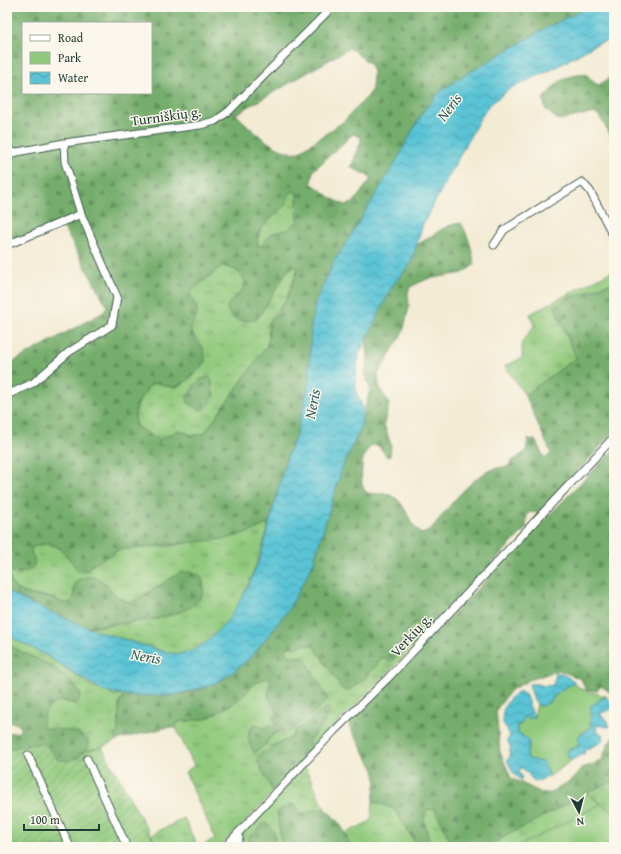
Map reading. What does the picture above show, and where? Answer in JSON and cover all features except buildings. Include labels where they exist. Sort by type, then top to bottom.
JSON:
[{"type":"street","name":"Turniškių g.","points":[[7,154],[64,143],[200,125],[220,118],[235,106],[332,7]]},
{"type":"street","points":[[7,395],[33,382],[69,352],[112,325],[117,296],[81,214],[65,162],[64,143]]},
{"type":"street","points":[[494,245],[504,230],[582,182],[590,191],[614,237]]},
{"type":"street","points":[[7,245],[81,214]]},
{"type":"street","name":"Verkių g.","points":[[225,847],[334,731],[388,678],[614,437]]},
{"type":"street","points":[[28,755],[70,847]]},
{"type":"street","points":[[87,760],[127,847]]},
{"type":"street","points":[[235,847],[239,838],[237,834]]},
{"type":"green space","points":[[7,7],[587,7],[539,32],[460,78],[440,92],[424,110],[394,165],[333,264],[316,301],[311,327],[309,381],[295,438],[287,457],[269,523],[247,533],[225,539],[118,550],[91,566],[90,570],[78,571],[64,552],[54,545],[40,545],[31,548],[35,563],[31,569],[22,572],[12,572],[9,574],[10,581],[14,587],[19,590],[32,595],[56,599],[64,603],[69,602],[74,598],[74,588],[77,580],[96,578],[124,601],[132,602],[181,572],[190,572],[201,576],[204,590],[198,601],[187,609],[172,615],[155,619],[87,627],[81,626],[61,617],[7,591],[7,365],[104,312],[107,306],[61,223],[7,242]],"holes":[[[350,48],[370,64],[373,72],[372,89],[369,95],[343,122],[299,152],[282,150],[264,140],[236,114]],[[353,134],[361,137],[361,141],[351,167],[371,177],[371,179],[353,203],[345,205],[333,199],[311,183],[313,171]],[[293,191],[297,193],[298,221],[289,229],[271,234],[262,246],[258,245],[259,233],[262,228],[285,205]],[[222,266],[236,271],[245,282],[242,290],[227,306],[228,311],[234,318],[248,321],[258,318],[287,271],[294,266],[298,269],[286,300],[268,324],[269,338],[266,347],[204,434],[193,435],[178,430],[161,439],[155,438],[135,425],[134,419],[136,408],[145,392],[152,383],[158,383],[171,387],[178,386],[191,377],[205,363],[203,349],[194,337],[191,330],[197,312],[190,295],[192,290]]]},
{"type":"green space","points":[[584,74],[599,85],[614,75],[614,141],[598,114],[589,114],[558,120],[546,110],[543,99],[556,84],[569,77]]},
{"type":"green space","points":[[293,191],[297,193],[298,221],[289,229],[268,237],[262,246],[258,245],[259,233],[262,228],[283,207]]},
{"type":"green space","points":[[461,223],[470,243],[474,265],[463,273],[427,279],[410,287],[408,293],[409,307],[403,332],[378,374],[379,386],[389,404],[384,424],[391,445],[390,456],[387,457],[379,446],[373,445],[366,451],[362,466],[362,480],[367,493],[393,496],[400,502],[412,523],[422,534],[429,531],[454,501],[474,481],[485,473],[496,468],[508,467],[511,462],[526,451],[528,439],[535,440],[545,459],[551,453],[525,395],[576,358],[555,307],[567,299],[614,282],[614,432],[539,513],[530,512],[527,515],[526,528],[438,621],[424,628],[415,622],[402,637],[405,643],[403,650],[389,662],[383,657],[381,658],[369,674],[354,688],[346,691],[343,690],[314,646],[303,644],[297,647],[288,647],[286,651],[289,655],[294,657],[302,656],[305,658],[328,699],[311,716],[288,732],[276,732],[261,748],[254,753],[249,738],[252,727],[255,724],[263,728],[276,726],[273,717],[277,712],[268,695],[271,682],[268,677],[255,683],[242,697],[221,711],[205,719],[177,722],[176,728],[168,727],[117,740],[115,738],[118,727],[121,699],[133,696],[174,695],[197,690],[221,681],[253,655],[289,609],[313,564],[342,468],[359,433],[370,389],[365,373],[368,358],[366,338],[392,286],[411,263],[416,245],[449,226]]},
{"type":"green space","points":[[222,266],[236,271],[245,282],[242,290],[227,306],[258,318],[287,271],[294,266],[298,269],[286,300],[275,312],[268,333],[269,338],[266,347],[204,434],[193,435],[178,430],[161,439],[155,438],[135,425],[135,413],[142,397],[152,383],[158,383],[171,387],[178,386],[191,377],[205,363],[203,347],[192,333],[191,327],[197,314],[190,295],[192,290]]},
{"type":"green space","points":[[614,270],[614,282],[567,299],[576,358],[525,395],[505,366],[522,358],[522,342],[534,326],[530,314]]},
{"type":"green space","points":[[208,377],[212,380],[212,390],[215,395],[205,409],[200,410],[188,403],[187,396],[199,380]]},
{"type":"green space","points":[[614,449],[614,695],[601,686],[597,691],[586,690],[581,679],[559,670],[529,680],[511,690],[496,710],[500,752],[511,778],[542,793],[551,793],[574,778],[581,768],[602,760],[607,746],[614,736],[614,781],[587,793],[486,847],[453,847],[435,809],[426,810],[424,818],[432,847],[418,847],[394,809],[373,801],[376,779],[374,770],[347,722]]},
{"type":"green space","points":[[269,523],[250,581],[227,622],[213,638],[197,649],[179,654],[166,652],[86,628],[158,619],[132,602],[126,602],[112,592],[105,583],[74,588],[74,598],[67,603],[64,603],[56,599],[25,593],[14,586],[10,581],[9,574],[12,572],[21,574],[31,548],[38,545],[44,544],[56,547],[66,554],[74,565],[90,570],[91,566],[118,550],[169,546],[247,533]]},
{"type":"green space","points":[[438,621],[307,755],[310,750],[307,743],[326,720],[325,708],[304,726],[295,730],[292,737],[273,745],[270,750],[257,760],[273,792],[221,847],[201,847],[215,838],[185,772],[194,766],[176,728],[177,722],[188,721],[242,697],[255,683],[268,676],[271,682],[268,695],[277,712],[276,727],[263,728],[255,724],[252,726],[249,735],[249,743],[263,747],[274,733],[292,730],[328,699],[302,656],[291,656],[286,651],[288,647],[297,647],[303,644],[314,646],[343,690],[350,690],[383,657],[386,660],[393,660],[405,646],[402,637],[415,622],[421,628]]},
{"type":"green space","points":[[7,635],[44,654],[94,687],[112,694],[133,696],[121,699],[119,706],[118,727],[115,738],[117,740],[102,747],[85,751],[89,746],[87,738],[62,729],[52,730],[43,727],[42,723],[44,714],[49,706],[62,701],[72,703],[78,702],[16,649],[7,644]]},
{"type":"green space","points":[[7,644],[38,659],[58,671],[75,686],[81,695],[78,702],[72,703],[62,701],[50,706],[43,718],[42,723],[43,727],[70,731],[82,735],[89,746],[74,759],[61,760],[54,758],[31,744],[7,750],[7,733],[19,732],[21,728],[18,724],[7,721]]},
{"type":"green space","points":[[574,683],[586,691],[606,696],[600,699],[590,723],[591,727],[581,733],[578,747],[568,749],[569,759],[572,760],[549,777],[543,762],[528,759],[527,753],[530,746],[521,734],[518,733],[516,728],[525,716],[534,717],[537,704],[539,706],[550,702],[560,690]]},
{"type":"green space","points":[[325,708],[328,708],[330,711],[326,720],[307,743],[312,745],[307,755],[273,792],[257,760],[261,753],[270,750],[273,745],[292,737],[295,730],[304,726]]},
{"type":"green space","points":[[31,744],[45,744],[58,760],[67,761],[80,757],[85,751],[102,747],[157,847],[7,847],[7,750]]},
{"type":"green space","points":[[305,766],[325,809],[314,810],[303,815],[293,804],[277,812],[282,847],[276,847],[274,832],[247,841],[251,847],[229,847]]},
{"type":"green space","points":[[614,781],[614,812],[587,793]]},
{"type":"green space","points":[[587,793],[601,804],[517,847],[486,847]]},
{"type":"green space","points":[[373,801],[394,809],[418,847],[349,847],[346,833],[371,821]]},
{"type":"green space","points":[[289,804],[293,804],[303,815],[314,810],[325,809],[341,825],[346,835],[349,847],[282,847],[277,812]]},
{"type":"green space","points":[[601,804],[614,812],[614,847],[517,847]]},
{"type":"green space","points":[[435,809],[453,847],[432,847],[424,818],[426,810]]},
{"type":"green space","points":[[184,818],[198,847],[157,847],[151,835]]},
{"type":"green space","points":[[266,822],[274,832],[276,847],[251,847],[247,841],[248,838]]},
{"type":"water","name":"Neris","points":[[587,7],[614,7],[614,38],[595,45],[553,69],[511,88],[489,105],[479,120],[423,224],[411,263],[392,286],[359,354],[355,382],[357,394],[363,408],[361,427],[342,468],[313,564],[289,609],[253,655],[232,673],[210,686],[174,695],[133,696],[103,691],[44,654],[7,635],[7,591],[29,603],[93,630],[165,652],[178,654],[190,652],[207,642],[229,619],[249,585],[261,555],[287,457],[295,438],[309,381],[311,327],[316,301],[333,264],[394,165],[424,110],[440,92],[460,78],[539,32]]},
{"type":"water","points":[[556,673],[561,673],[574,681],[574,683],[560,690],[548,703],[539,706],[534,700],[529,684],[547,686],[553,685]]},
{"type":"water","points":[[521,691],[525,694],[534,717],[530,719],[525,716],[521,724],[517,725],[517,731],[528,741],[528,759],[543,762],[549,777],[536,782],[526,771],[521,768],[519,772],[522,777],[521,780],[514,774],[507,760],[510,757],[509,752],[511,748],[507,740],[510,736],[502,717],[504,708],[509,699]]},
{"type":"water","points":[[606,696],[612,705],[612,709],[601,713],[601,716],[608,721],[609,727],[597,725],[596,731],[603,735],[602,742],[585,750],[584,754],[572,760],[569,759],[566,751],[578,747],[579,736],[591,727],[591,706]]}]
